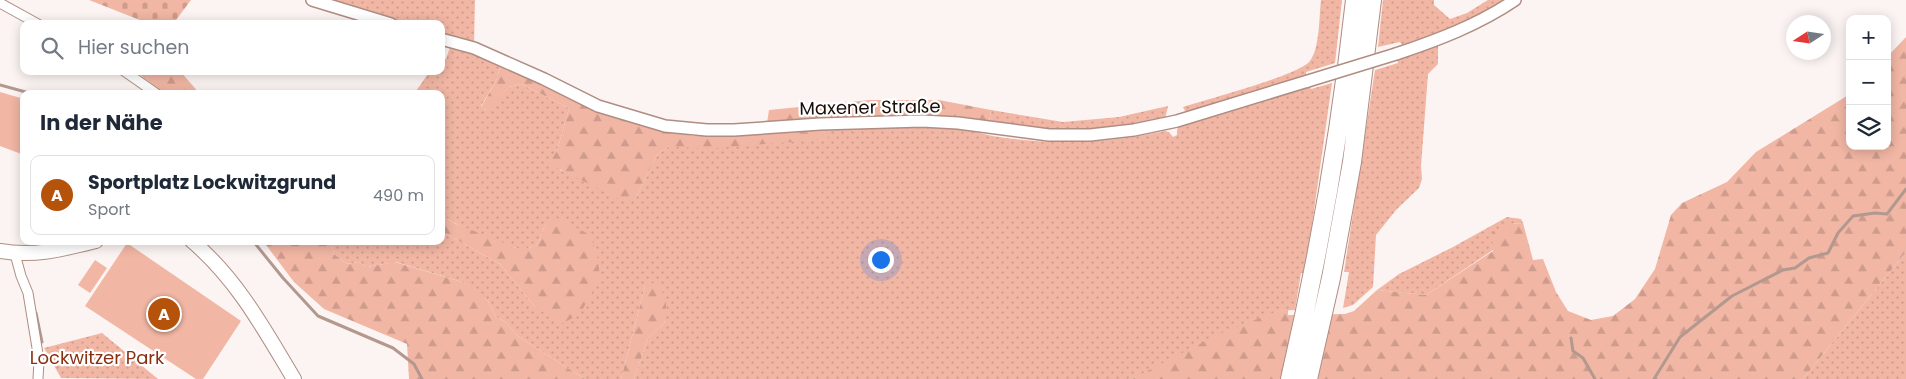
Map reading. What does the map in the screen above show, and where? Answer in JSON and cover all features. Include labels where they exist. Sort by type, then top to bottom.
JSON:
[{"type":"highway","points":[[1290,379],[1314,275],[1334,157],[1355,0]]},
{"type":"highway","points":[[1308,379],[1332,278],[1352,162],[1372,0]]},
{"type":"main road","points":[[0,251],[15,254],[48,252],[79,245]]},
{"type":"main road","points":[[196,245],[243,296],[294,379]]},
{"type":"street","points":[[312,0],[378,20]]},
{"type":"street","name":"Maxener Straße","points":[[445,40],[483,52],[598,106],[665,126],[707,130],[734,130],[830,123],[922,121],[958,123],[1049,136],[1090,135],[1134,130],[1178,121],[1308,82],[1396,54],[1476,24],[1515,0]]},
{"type":"street","points":[[0,3],[31,20]]},
{"type":"street","points":[[130,75],[151,90]]},
{"type":"street","points":[[15,254],[28,293],[39,360],[38,379]]},
{"type":"green space","points":[[89,0],[191,0],[176,20],[140,20]]},
{"type":"green space","points":[[328,0],[475,0],[474,44],[445,35],[445,20],[394,20]]},
{"type":"green space","points":[[1321,0],[1342,0],[1335,63],[1306,72],[1306,76],[1189,113],[1185,111],[1183,107],[1271,80],[1303,67],[1310,61],[1316,48]]},
{"type":"green space","points":[[1383,0],[1434,0],[1434,5],[1450,19],[1467,13],[1488,0],[1506,0],[1429,36],[1402,45],[1400,42],[1378,47]]},
{"type":"green space","points":[[1906,37],[1906,252],[1803,379],[1132,379],[1219,334],[1278,311],[1288,310],[1288,315],[1345,314],[1354,311],[1377,290],[1426,295],[1493,251],[1492,232],[1510,224],[1523,223],[1533,260],[1543,259],[1556,292],[1568,311],[1591,320],[1613,316],[1635,299],[1655,269],[1671,215],[1682,203],[1727,182],[1756,152],[1846,96],[1846,150],[1891,150],[1891,53]]},
{"type":"green space","points":[[1438,46],[1438,64],[1428,74],[1421,166],[1422,179],[1419,188],[1396,210],[1376,235],[1373,287],[1353,305],[1343,308],[1349,272],[1344,272],[1375,70],[1398,63],[1397,59]]},
{"type":"green space","points":[[450,47],[472,52],[501,65],[495,83],[481,106],[486,110],[509,87],[521,84],[569,108],[557,151],[560,170],[635,199],[657,155],[669,146],[827,139],[827,130],[906,126],[953,128],[999,137],[1047,142],[1086,142],[1165,131],[1169,132],[1173,137],[1177,135],[1179,126],[1310,87],[1311,89],[1332,83],[1305,274],[1301,273],[1295,310],[1278,311],[1132,379],[634,379],[648,338],[666,321],[645,286],[621,379],[585,379],[519,337],[504,321],[496,317],[488,301],[478,291],[462,282],[396,262],[367,267],[358,262],[347,264],[334,254],[332,245],[445,245],[445,233],[500,264],[535,307],[545,225],[537,245],[521,248],[511,247],[490,239],[445,218],[445,90],[417,90],[427,75],[445,75],[446,59]]},
{"type":"green space","points":[[501,65],[664,129],[693,136],[738,136],[827,130],[828,139],[703,149],[669,146],[657,155],[635,199],[621,200],[549,164],[557,151],[569,108],[521,84],[509,87],[487,110],[481,107],[495,83]]},
{"type":"green space","points":[[140,75],[183,75],[197,90],[160,90]]},
{"type":"green space","points":[[0,92],[20,98],[20,154],[0,146]]},
{"type":"green space","points":[[870,100],[939,100],[991,110],[989,123],[934,117],[878,116],[767,123],[769,110]]},
{"type":"green space","points":[[1168,106],[1165,119],[1138,125],[1096,130],[1046,130],[989,123],[991,110],[1063,122],[1119,117]]},
{"type":"green space","points":[[445,217],[454,223],[516,248],[529,248],[537,245],[545,225],[557,218],[590,235],[597,254],[600,277],[580,314],[561,324],[535,307],[500,264],[445,233]]},
{"type":"green space","points":[[1507,217],[1521,219],[1523,223],[1510,224],[1493,250],[1426,295],[1377,290],[1399,274]]},
{"type":"green space","points":[[126,245],[130,245],[241,321],[203,379],[196,379],[85,306]]},
{"type":"green space","points":[[266,245],[332,245],[334,254],[347,264],[358,262],[367,267],[395,262],[462,282],[478,290],[488,301],[496,317],[504,321],[519,337],[585,379],[409,379],[407,344],[324,309],[294,282]]},
{"type":"green space","points":[[1906,252],[1906,379],[1803,379]]},
{"type":"green space","points":[[95,260],[107,268],[90,293],[78,285]]},
{"type":"green space","points":[[657,283],[666,299],[666,321],[648,338],[634,379],[621,379],[645,286]]},
{"type":"green space","name":"Lockwitzer Park","points":[[102,333],[158,379],[61,378],[44,348]]},
{"type":"waterway","points":[[0,85],[20,90]]},
{"type":"waterway","points":[[1654,379],[1680,337],[1732,296],[1783,270],[1795,268],[1809,258],[1828,253],[1838,233],[1853,216],[1875,213],[1887,214],[1906,189]]},
{"type":"waterway","points":[[256,245],[318,316],[393,348],[414,364],[422,379]]},
{"type":"waterway","points":[[36,313],[42,342]]},
{"type":"waterway","points":[[1571,338],[1573,351],[1583,358],[1595,379]]},
{"type":"place","name":"Sportplatz Lockwitzgrund","points":[[164,314]]}]
